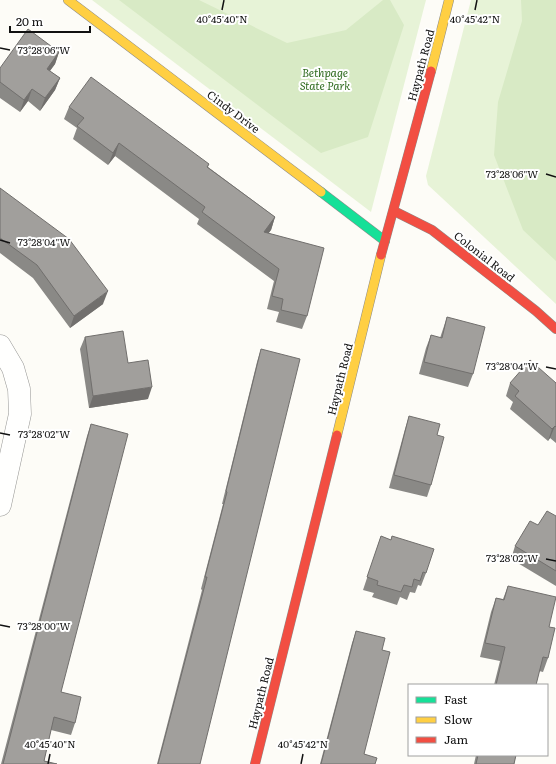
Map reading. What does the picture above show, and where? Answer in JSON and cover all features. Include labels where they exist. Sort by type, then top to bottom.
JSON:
[{"type":"street","name":"Cindy Drive","points":[[68,0],[385,241]]},
{"type":"street","name":"Haypath Road","points":[[255,764],[385,241],[449,0]]},
{"type":"street","name":"Colonial Road","points":[[394,211],[432,230],[536,311],[556,329]]},
{"type":"street","points":[[0,346],[15,375],[19,389],[20,414],[0,505]]},
{"type":"green space","name":"Bethpage State Park","points":[[92,0],[426,0],[371,212]]},
{"type":"green space","points":[[119,0],[199,0],[287,43],[346,30],[383,0],[390,0],[404,25],[368,137],[321,153]]},
{"type":"green space","points":[[471,0],[556,0],[556,304],[428,185],[426,176]]},
{"type":"green space","points":[[521,0],[556,0],[556,261],[523,230],[494,155],[498,102],[522,21]]},
{"type":"building","points":[[28,29],[59,52],[47,69],[60,78],[45,98],[32,89],[24,100],[0,82],[0,68]]},
{"type":"building","points":[[91,77],[209,164],[207,167],[275,217],[264,232],[324,248],[307,316],[281,310],[283,299],[272,296],[279,269],[202,212],[205,207],[119,143],[113,153],[77,126],[84,118],[69,107]]},
{"type":"building","points":[[0,188],[69,239],[108,291],[74,316],[37,265],[0,238]]},
{"type":"building","points":[[447,317],[485,327],[473,374],[424,362],[431,335],[442,338]]},
{"type":"building","points":[[123,331],[128,363],[148,360],[152,387],[93,396],[85,337]]},
{"type":"building","points":[[261,349],[300,359],[200,764],[158,764],[207,577],[205,577]]},
{"type":"building","points":[[530,360],[556,383],[556,427],[555,426],[552,429],[515,396],[519,391],[510,383]]},
{"type":"building","points":[[409,416],[440,424],[437,435],[444,437],[431,485],[394,475]]},
{"type":"building","points":[[91,424],[128,434],[61,692],[81,697],[75,723],[54,717],[44,761],[57,764],[3,764]]},
{"type":"building","points":[[547,511],[556,516],[556,571],[515,546],[530,521],[538,525]]},
{"type":"building","points":[[381,536],[391,540],[392,536],[434,549],[426,573],[423,572],[420,581],[414,579],[412,587],[404,585],[401,592],[377,585],[378,581],[367,577]]},
{"type":"building","points":[[508,586],[556,597],[549,627],[555,628],[548,658],[543,657],[536,684],[496,684],[505,647],[485,643],[496,598],[504,600]]},
{"type":"building","points":[[356,631],[385,638],[382,650],[390,652],[364,754],[377,758],[375,764],[321,764]]},
{"type":"building","points":[[478,756],[516,756],[514,764],[476,764]]},
{"type":"traffic: fast","points":[[321,192],[385,241]]},
{"type":"traffic: slow","points":[[68,0],[321,192]]},
{"type":"traffic: slow","points":[[431,71],[449,0]]},
{"type":"traffic: slow","points":[[337,435],[381,255]]},
{"type":"traffic: jam","points":[[381,255],[431,71]]},
{"type":"traffic: jam","points":[[394,211],[432,230],[536,311],[556,329]]},
{"type":"traffic: jam","points":[[255,764],[337,435]]}]
